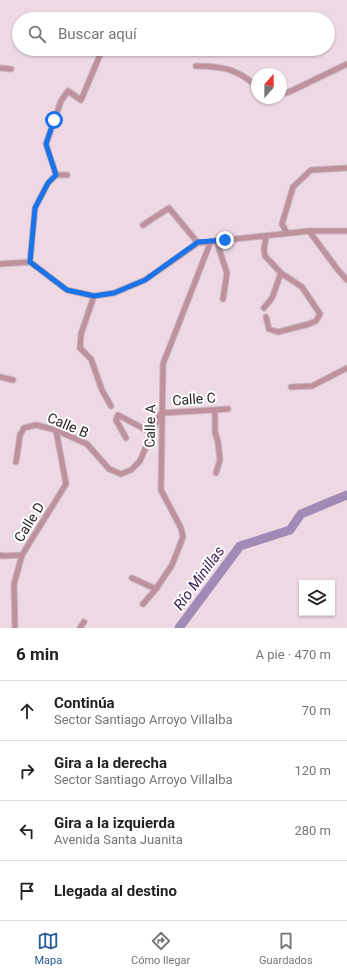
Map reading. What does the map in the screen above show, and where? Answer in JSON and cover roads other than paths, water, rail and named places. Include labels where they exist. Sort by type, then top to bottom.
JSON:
[{"type":"street","points":[[56,175],[46,144],[61,101],[68,90],[82,100],[100,56]]},
{"type":"street","points":[[287,93],[347,64]]},
{"type":"street","points":[[196,66],[216,66],[233,70],[251,82]]},
{"type":"street","points":[[0,68],[11,69]]},
{"type":"street","points":[[287,233],[282,224],[293,187],[311,170],[347,168]]},
{"type":"street","points":[[30,262],[35,208],[48,183],[56,175],[67,175]]},
{"type":"street","points":[[143,225],[169,208],[198,242]]},
{"type":"street","points":[[309,231],[347,280]]},
{"type":"street","points":[[0,264],[30,262],[67,290],[94,296],[114,293],[145,280],[198,242],[266,237],[309,231],[347,231]]},
{"type":"street","points":[[266,237],[264,249],[265,256],[281,273],[302,287],[320,314],[316,321],[310,324],[278,332],[269,329],[266,317]]},
{"type":"street","points":[[213,240],[226,272],[223,299]]},
{"type":"street","name":"Calle A","points":[[143,604],[156,589],[172,565],[182,537],[181,528],[161,490],[163,364],[213,240]]},
{"type":"street","points":[[264,308],[272,298],[281,273]]},
{"type":"street","points":[[94,296],[81,334],[80,348],[91,359],[102,390],[111,406]]},
{"type":"street","points":[[291,387],[312,386],[347,368]]},
{"type":"street","points":[[0,377],[13,380]]},
{"type":"street","name":"Calle C","points":[[162,412],[228,409]]},
{"type":"street","points":[[215,410],[215,432],[220,460],[216,473]]},
{"type":"street","name":"Calle B","points":[[16,462],[20,435],[24,428],[36,425],[56,430],[87,444],[109,469],[121,474],[131,470],[140,461],[162,412]]},
{"type":"street","points":[[126,438],[116,420],[118,415],[152,433]]},
{"type":"street","name":"Calle D","points":[[16,628],[14,584],[22,555],[66,484],[56,430]]},
{"type":"street","points":[[0,555],[22,555]]},
{"type":"street","points":[[132,578],[156,589]]},
{"type":"street","points":[[80,628],[84,622]]},
{"type":"waterway","name":"Río Minillas","points":[[179,628],[240,546],[290,530],[301,514],[347,495]]}]
